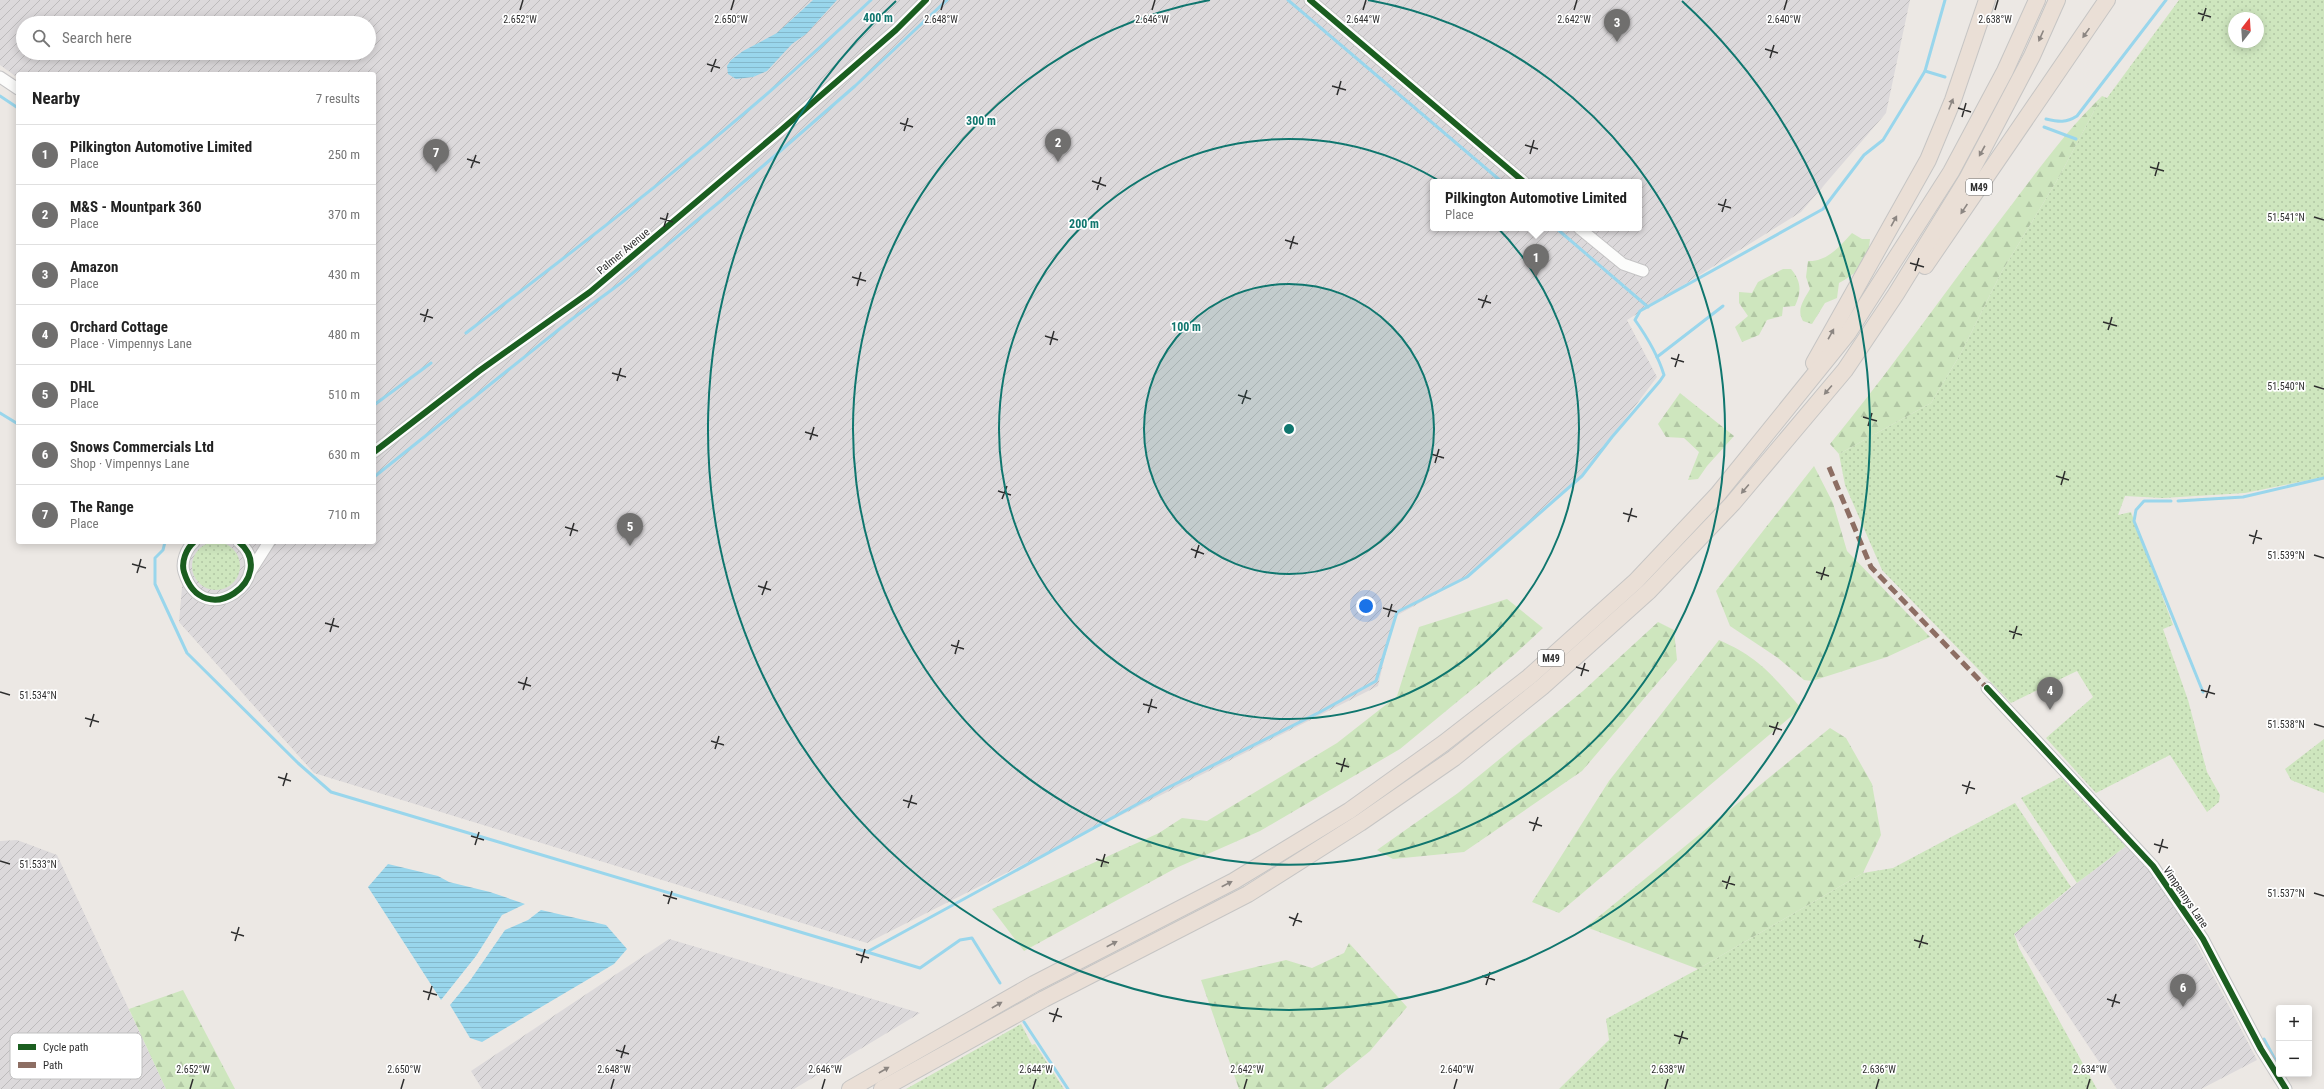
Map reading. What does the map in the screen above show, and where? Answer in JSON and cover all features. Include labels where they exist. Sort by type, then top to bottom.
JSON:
[{"type":"highway","name":"M49","points":[[1791,405],[1928,160],[1953,100],[1987,0]]},
{"type":"highway","name":"M49","points":[[850,1089],[1034,984],[1234,881],[1349,811],[1444,743],[1529,677],[1636,581],[1718,494],[1848,333],[1952,172],[2005,71],[2037,0]]},
{"type":"highway","name":"M49","points":[[1845,370],[1896,294],[1967,180],[2032,56],[2057,0]]},
{"type":"highway","name":"M49","points":[[882,1089],[1044,999],[1248,894],[1360,823],[1454,758],[1542,687],[1649,591],[1733,503],[1880,330],[2107,0]]},
{"type":"street","name":"Palmer Avenue","points":[[376,450],[479,371],[590,292],[780,131],[896,30],[926,0]]},
{"type":"street","points":[[1310,0],[1520,179]]},
{"type":"street","points":[[0,77],[16,87]]},
{"type":"street","points":[[1583,231],[1623,264],[1643,271]]},
{"type":"street","points":[[192,544],[184,559],[183,569],[187,582],[194,591],[203,597],[215,600],[233,596],[246,582],[249,574],[267,544]]},
{"type":"street","points":[[240,544],[248,556],[249,574]]},
{"type":"street","name":"Vimpennys Lane","points":[[1986,688],[2153,866],[2203,939],[2261,1049],[2286,1089]]},
{"type":"shaded area","points":[[0,0],[1910,0],[1886,113],[1801,212],[1627,320],[1657,377],[1582,476],[1467,577],[1394,617],[1378,686],[867,943],[314,773],[179,622],[186,544],[376,544],[376,72],[16,72],[16,77],[0,65]]},
{"type":"shaded area","points":[[17,840],[57,855],[140,1033],[10,1033],[10,1079],[142,1079],[142,1037],[166,1089],[0,1089],[0,841]]},
{"type":"shaded area","points":[[2129,844],[2155,876],[2194,939],[2257,1060],[2201,1089],[2117,1089],[2014,934],[2077,883]]},
{"type":"shaded area","points":[[669,939],[920,1013],[794,1089],[482,1089],[471,1071]]},
{"type":"green space","points":[[2179,0],[2324,0],[2324,477],[2245,493],[2163,498],[2125,496],[2118,515],[2131,512],[2173,625],[2163,629],[2188,700],[2207,772],[2220,795],[2219,802],[2207,812],[2170,755],[2096,793],[2046,738],[2093,697],[2077,671],[2011,703],[1882,570],[1845,485],[1839,454],[1931,403],[1961,353],[2001,273],[2059,177],[2102,96],[2107,98]]},
{"type":"green space","points":[[2102,96],[2059,177],[2001,273],[1961,353],[1931,403],[1839,454],[1830,444],[1877,385],[2044,162],[2078,121]]},
{"type":"green space","points":[[1852,233],[1862,239],[1870,239],[1865,261],[1857,271],[1839,283],[1837,298],[1825,303],[1812,324],[1803,321],[1800,312],[1803,301],[1810,289],[1806,277],[1808,261],[1815,261],[1827,256],[1838,248]]},
{"type":"green space","points":[[1783,269],[1791,269],[1799,282],[1799,296],[1795,306],[1783,307],[1782,316],[1767,320],[1759,335],[1742,342],[1735,327],[1748,316],[1739,303],[1739,292],[1752,293],[1758,282]]},
{"type":"green space","points":[[1680,393],[1734,436],[1707,466],[1698,479],[1688,480],[1699,452],[1684,438],[1666,437],[1658,424]]},
{"type":"green space","points":[[1814,466],[1833,503],[1847,551],[1930,637],[1887,657],[1812,681],[1804,680],[1778,658],[1730,626],[1716,591]]},
{"type":"green space","points":[[207,544],[225,544],[230,546],[236,552],[240,561],[240,571],[236,580],[230,586],[221,590],[211,590],[202,586],[196,580],[192,571],[192,561],[196,552],[202,546]]},
{"type":"green space","points":[[1507,599],[1543,628],[1515,654],[1400,749],[1260,831],[1176,868],[1024,951],[992,909],[1159,833],[1182,818],[1207,821],[1337,743],[1397,696],[1419,627]]},
{"type":"green space","points":[[1658,622],[1674,630],[1677,660],[1582,771],[1464,852],[1393,859],[1377,850],[1458,793],[1583,691]]},
{"type":"green space","points":[[1719,640],[1745,654],[1764,668],[1801,708],[1559,913],[1532,902],[1609,781]]},
{"type":"green space","points":[[1830,728],[1846,738],[1872,784],[1881,835],[1863,873],[1698,969],[1586,927]]},
{"type":"green space","points":[[2324,739],[2324,793],[2291,780],[2285,769]]},
{"type":"green space","points":[[2061,777],[2126,846],[2077,883],[2021,798]]},
{"type":"green space","points":[[2015,803],[2071,887],[2014,934],[2019,948],[2097,1089],[1559,1089],[1609,1040],[1606,1019],[1698,969],[1863,873],[1893,868]]},
{"type":"green space","points":[[1349,943],[1407,1007],[1370,1051],[1323,1089],[1239,1089],[1201,980],[1286,960],[1312,968],[1344,953]]},
{"type":"green space","points":[[183,990],[235,1089],[166,1089],[142,1037],[142,1033],[140,1033],[129,1009]]},
{"type":"green space","points":[[1021,1024],[1032,1045],[1035,1044],[1064,1089],[906,1089]]},
{"type":"water","points":[[813,0],[837,0],[806,34],[792,44],[767,71],[753,77],[736,79],[728,74],[727,66],[731,60],[743,51],[777,33]]},
{"type":"water","points":[[388,864],[438,876],[449,882],[490,892],[525,904],[502,915],[476,956],[441,1000],[368,887]]},
{"type":"water","points":[[541,910],[606,925],[627,949],[614,964],[482,1042],[470,1038],[450,1005],[469,982],[505,930],[528,920]]},
{"type":"waterway","points":[[466,333],[622,213],[724,131],[823,45],[871,0]]},
{"type":"waterway","points":[[376,475],[572,319],[621,283],[763,166],[855,86],[947,0]]},
{"type":"waterway","points":[[1288,0],[1498,179]]},
{"type":"waterway","points":[[164,544],[163,550],[155,558],[155,584],[187,653],[298,763],[331,792],[867,952],[1165,789],[1320,712],[1376,681],[1397,612],[1467,577],[1582,476],[1612,437],[1660,381],[1664,375],[1659,360],[1635,320],[1640,311],[1823,209],[1864,155],[1883,140],[1925,71],[1945,0]]},
{"type":"waterway","points":[[2046,119],[2062,121],[2069,120],[2077,116],[2166,0]]},
{"type":"waterway","points":[[1925,71],[1945,77]]},
{"type":"waterway","points":[[0,96],[16,107]]},
{"type":"waterway","points":[[2044,127],[2076,139]]},
{"type":"waterway","points":[[1559,231],[1648,307]]},
{"type":"waterway","points":[[1657,357],[1723,306]]},
{"type":"waterway","points":[[376,404],[431,363]]},
{"type":"waterway","points":[[0,413],[16,423]]},
{"type":"waterway","points":[[2178,501],[2243,497],[2324,478]]},
{"type":"waterway","points":[[2171,501],[2144,501],[2136,510],[2134,521],[2203,692]]},
{"type":"waterway","points":[[867,952],[920,968],[960,940],[972,938],[1000,983]]},
{"type":"waterway","points":[[1024,1022],[1068,1089]]},
{"type":"waterway","points":[[2264,1039],[2276,1061]]},
{"type":"marked path","points":[[1829,467],[1871,567],[1987,688]]},
{"type":"cycle path","points":[[376,450],[479,371],[590,292],[780,131],[896,30],[926,0]]},
{"type":"cycle path","points":[[1310,0],[1520,179]]},
{"type":"cycle path","points":[[192,544],[185,556],[183,564],[184,572],[194,590],[206,598],[221,599],[234,593],[245,583],[250,570],[249,556],[240,544]]},
{"type":"cycle path","points":[[1987,688],[2153,866],[2203,939],[2261,1049],[2286,1089]]},
{"type":"place","name":"Amazon","points":[[1617,42]]},
{"type":"place","name":"M&S - Mountpark 360","points":[[1058,162]]},
{"type":"place","name":"The Range","points":[[436,172]]},
{"type":"place","name":"Pilkington Automotive Limited","points":[[1536,277]]},
{"type":"place","name":"DHL","points":[[630,546]]},
{"type":"place","name":"Orchard Cottage","points":[[2050,710]]},
{"type":"place","name":"Snows Commercials Ltd","points":[[2183,1007]]}]
